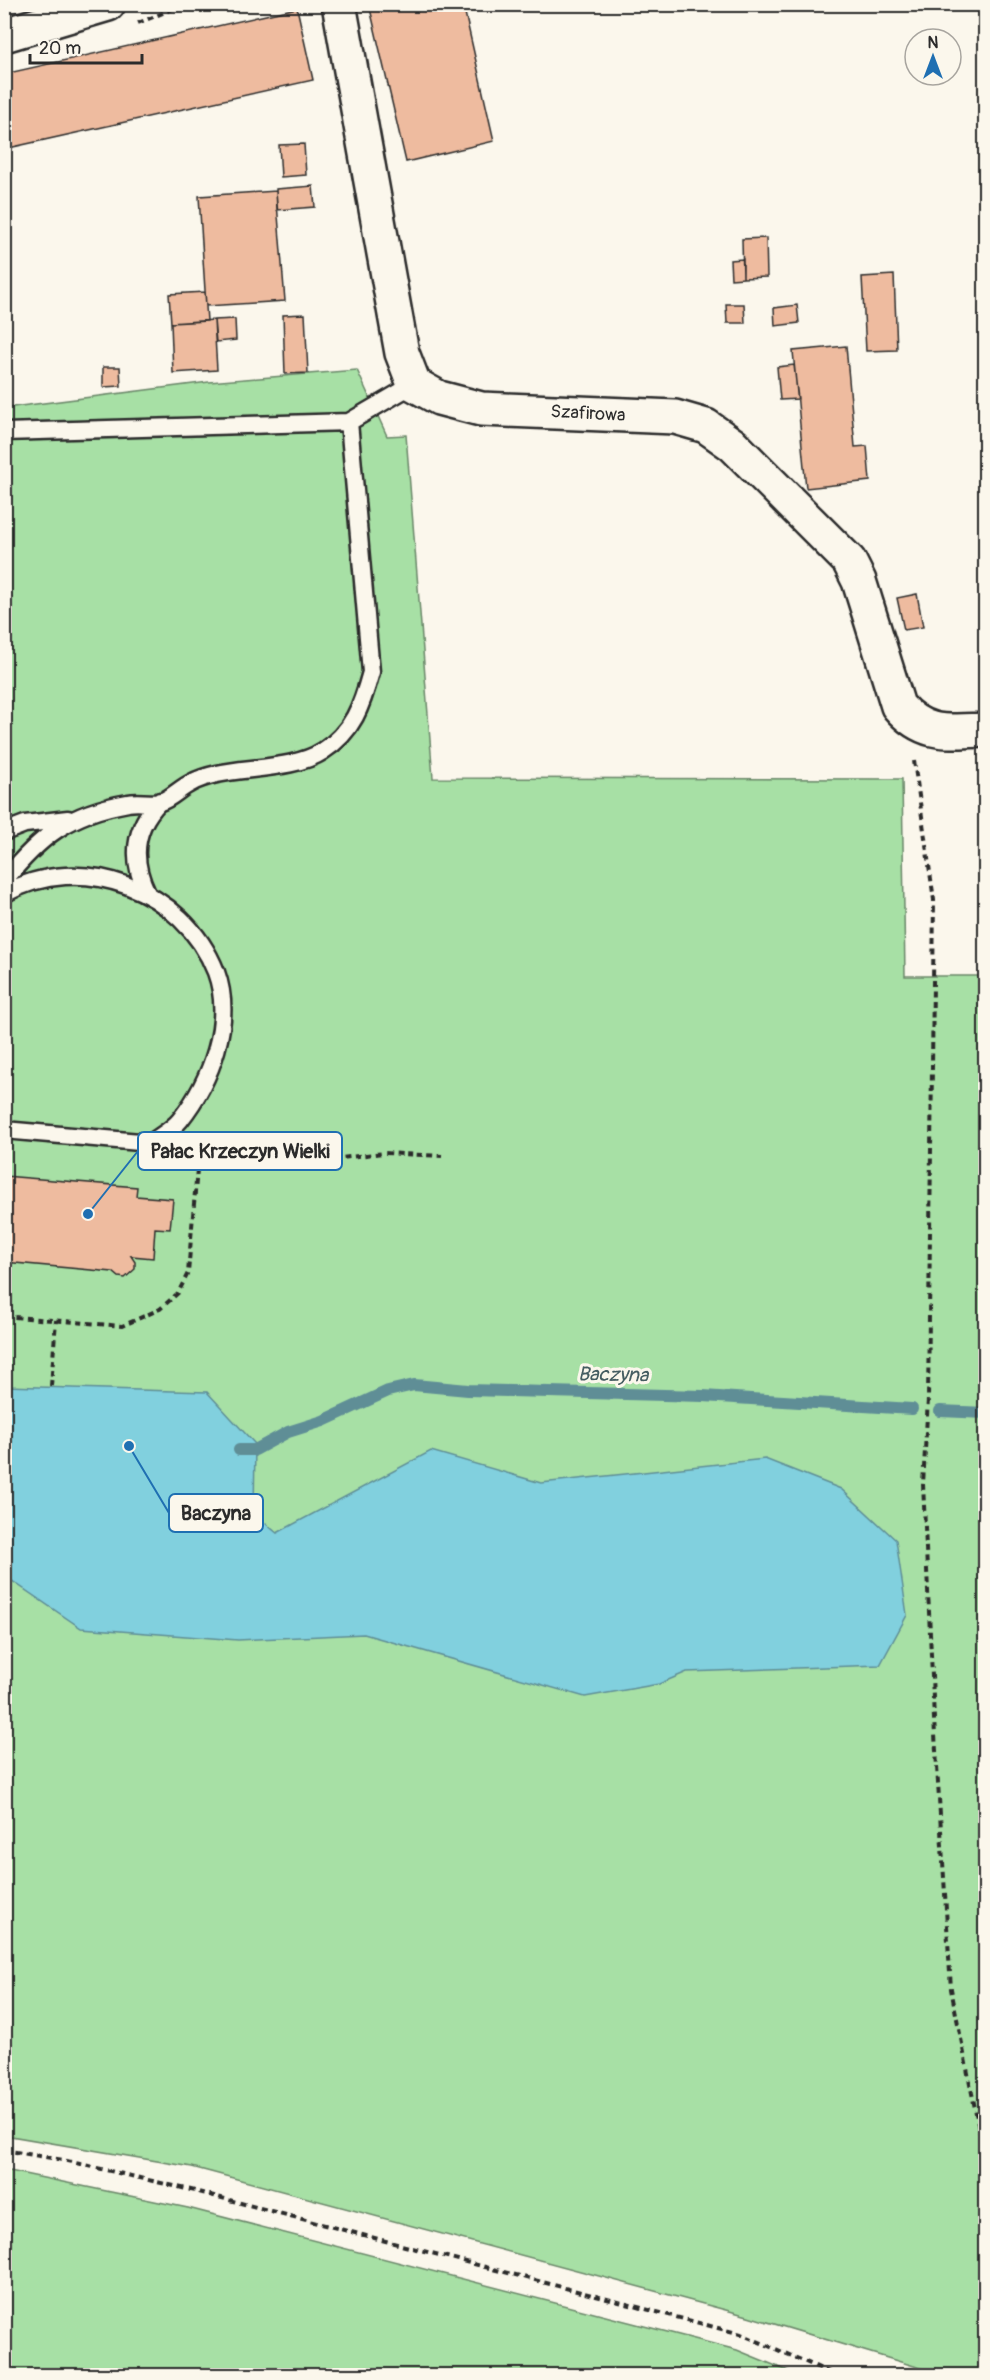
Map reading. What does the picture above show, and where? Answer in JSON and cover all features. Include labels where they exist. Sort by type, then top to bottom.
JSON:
[{"type":"street","points":[[4,35],[108,4]]},
{"type":"street","points":[[339,4],[402,354],[414,384]]},
{"type":"street","name":"Szafirowa","points":[[414,384],[439,398],[481,409],[675,417],[706,426],[733,445],[849,561],[859,581],[898,706],[911,722]]},
{"type":"street","points":[[911,722],[937,731],[986,730]]},
{"type":"lane","points":[[4,432],[350,422],[414,384]]},
{"type":"lane","points":[[147,893],[138,874],[137,842],[140,828],[148,813],[160,801],[191,783],[216,774],[290,763],[322,752],[346,732],[361,710],[371,672],[350,422]]},
{"type":"lane","points":[[4,880],[43,837],[73,819],[99,808],[131,802],[160,801]]},
{"type":"lane","points":[[4,832],[25,824],[73,819]]},
{"type":"lane","points":[[4,894],[21,885],[49,876],[79,874],[103,878],[147,893],[184,922],[216,971],[222,997],[222,1027],[199,1093],[178,1122],[151,1143],[4,1130]]},
{"type":"path","points":[[911,722],[912,749],[934,900],[928,1399],[923,1484],[934,1719],[951,1989],[986,2163]]},
{"type":"path","points":[[151,1143],[341,1158],[384,1153],[442,1156]]},
{"type":"path","points":[[4,1316],[122,1326],[160,1309],[178,1293],[188,1273],[192,1251],[199,1146]]},
{"type":"path","points":[[51,1386],[56,1320]]},
{"type":"path","points":[[4,2150],[63,2160],[191,2190],[741,2334],[838,2376]]},
{"type":"green space","points":[[357,370],[387,436],[406,435],[433,778],[902,779],[905,976],[985,976],[985,2375],[944,2375],[748,2316],[192,2167],[5,2135],[5,408],[209,382]]},
{"type":"green space","points":[[5,2170],[188,2208],[737,2350],[798,2375],[5,2375]]},
{"type":"water","points":[[5,1386],[207,1392],[255,1444],[254,1514],[277,1533],[431,1451],[541,1483],[765,1459],[841,1489],[896,1540],[907,1615],[880,1665],[687,1672],[659,1684],[585,1697],[364,1634],[238,1640],[81,1628],[5,1576]]},
{"type":"building","points":[[369,4],[463,4],[494,141],[406,162]]},
{"type":"building","points":[[297,8],[313,80],[4,149],[4,74]]},
{"type":"building","points":[[304,144],[306,175],[281,177],[279,145]]},
{"type":"building","points":[[313,186],[315,207],[277,210],[276,189]]},
{"type":"building","points":[[276,191],[285,301],[206,306],[199,196]]},
{"type":"building","points":[[766,238],[767,277],[743,278],[742,239]]},
{"type":"building","points":[[743,259],[743,278],[731,279],[730,260]]},
{"type":"building","points":[[894,275],[897,350],[866,351],[862,277]]},
{"type":"building","points":[[205,292],[207,321],[171,323],[169,294]]},
{"type":"building","points":[[726,304],[744,304],[745,323],[727,323]]},
{"type":"building","points":[[797,305],[799,323],[775,326],[774,308]]},
{"type":"building","points":[[305,314],[308,373],[285,374],[283,315]]},
{"type":"building","points":[[235,319],[236,340],[216,342],[214,320]]},
{"type":"building","points":[[214,320],[217,370],[173,373],[171,323]]},
{"type":"building","points":[[846,346],[855,447],[867,446],[870,481],[806,488],[793,351]]},
{"type":"building","points":[[794,365],[798,399],[780,400],[777,367]]},
{"type":"building","points":[[103,367],[120,367],[121,386],[103,387]]},
{"type":"building","points":[[917,594],[923,627],[904,630],[897,598]]},
{"type":"building","points":[[4,1176],[137,1187],[136,1196],[173,1199],[170,1229],[155,1228],[153,1258],[131,1256],[135,1262],[135,1269],[125,1278],[113,1272],[4,1262]]},
{"type":"waterway","name":"Baczyna","points":[[239,1450],[255,1450],[288,1432],[323,1421],[388,1391],[414,1385],[468,1390],[703,1396],[912,1409]]},
{"type":"waterway","name":"Baczyna","points":[[940,1411],[986,1413]]},
{"type":"place","name":"Pałac Krzeczyn Wielki","points":[[88,1214]]},
{"type":"place","name":"Baczyna","points":[[129,1446]]}]
